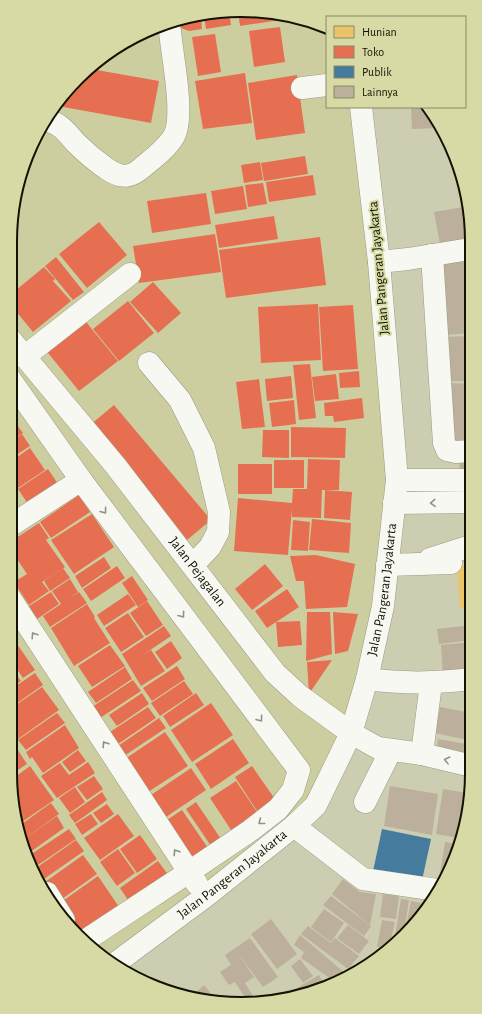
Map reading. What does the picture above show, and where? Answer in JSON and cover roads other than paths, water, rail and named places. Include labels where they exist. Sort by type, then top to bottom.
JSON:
[{"type":"street","points":[[51,123],[67,131],[77,144],[107,168],[121,176],[130,176],[140,170],[160,152],[173,137],[177,128],[179,110],[170,31]]},
{"type":"street","points":[[302,88],[326,84]]},
{"type":"street","name":"Jalan Pangeran Jayakarta","points":[[119,960],[206,896],[294,826],[316,805],[351,733],[367,679],[383,606],[397,480],[379,262],[361,108]]},
{"type":"street","points":[[379,262],[465,250]]},
{"type":"street","points":[[432,255],[444,444],[447,450],[456,452],[465,451]]},
{"type":"street","points":[[24,357],[130,274]]},
{"type":"street","name":"Jalan Pejagalan","points":[[17,348],[115,465],[275,673],[300,696],[351,733],[378,748],[422,754],[465,764]]},
{"type":"street","points":[[149,363],[180,400],[204,448],[219,512],[218,532],[210,547],[193,565]]},
{"type":"street","points":[[17,389],[80,480],[299,770],[293,790],[278,809],[251,830],[90,938]]},
{"type":"street","points":[[17,521],[80,480]]},
{"type":"street","points":[[397,480],[465,480]]},
{"type":"street","points":[[394,503],[465,502]]},
{"type":"street","points":[[416,564],[465,548]]},
{"type":"street","points":[[388,565],[451,563]]},
{"type":"street","points":[[17,609],[206,896]]},
{"type":"street","points":[[367,679],[399,683],[430,684],[465,681]]},
{"type":"street","points":[[422,754],[430,684]]},
{"type":"street","points":[[365,802],[391,750]]},
{"type":"street","points":[[294,826],[363,879],[432,889]]}]
